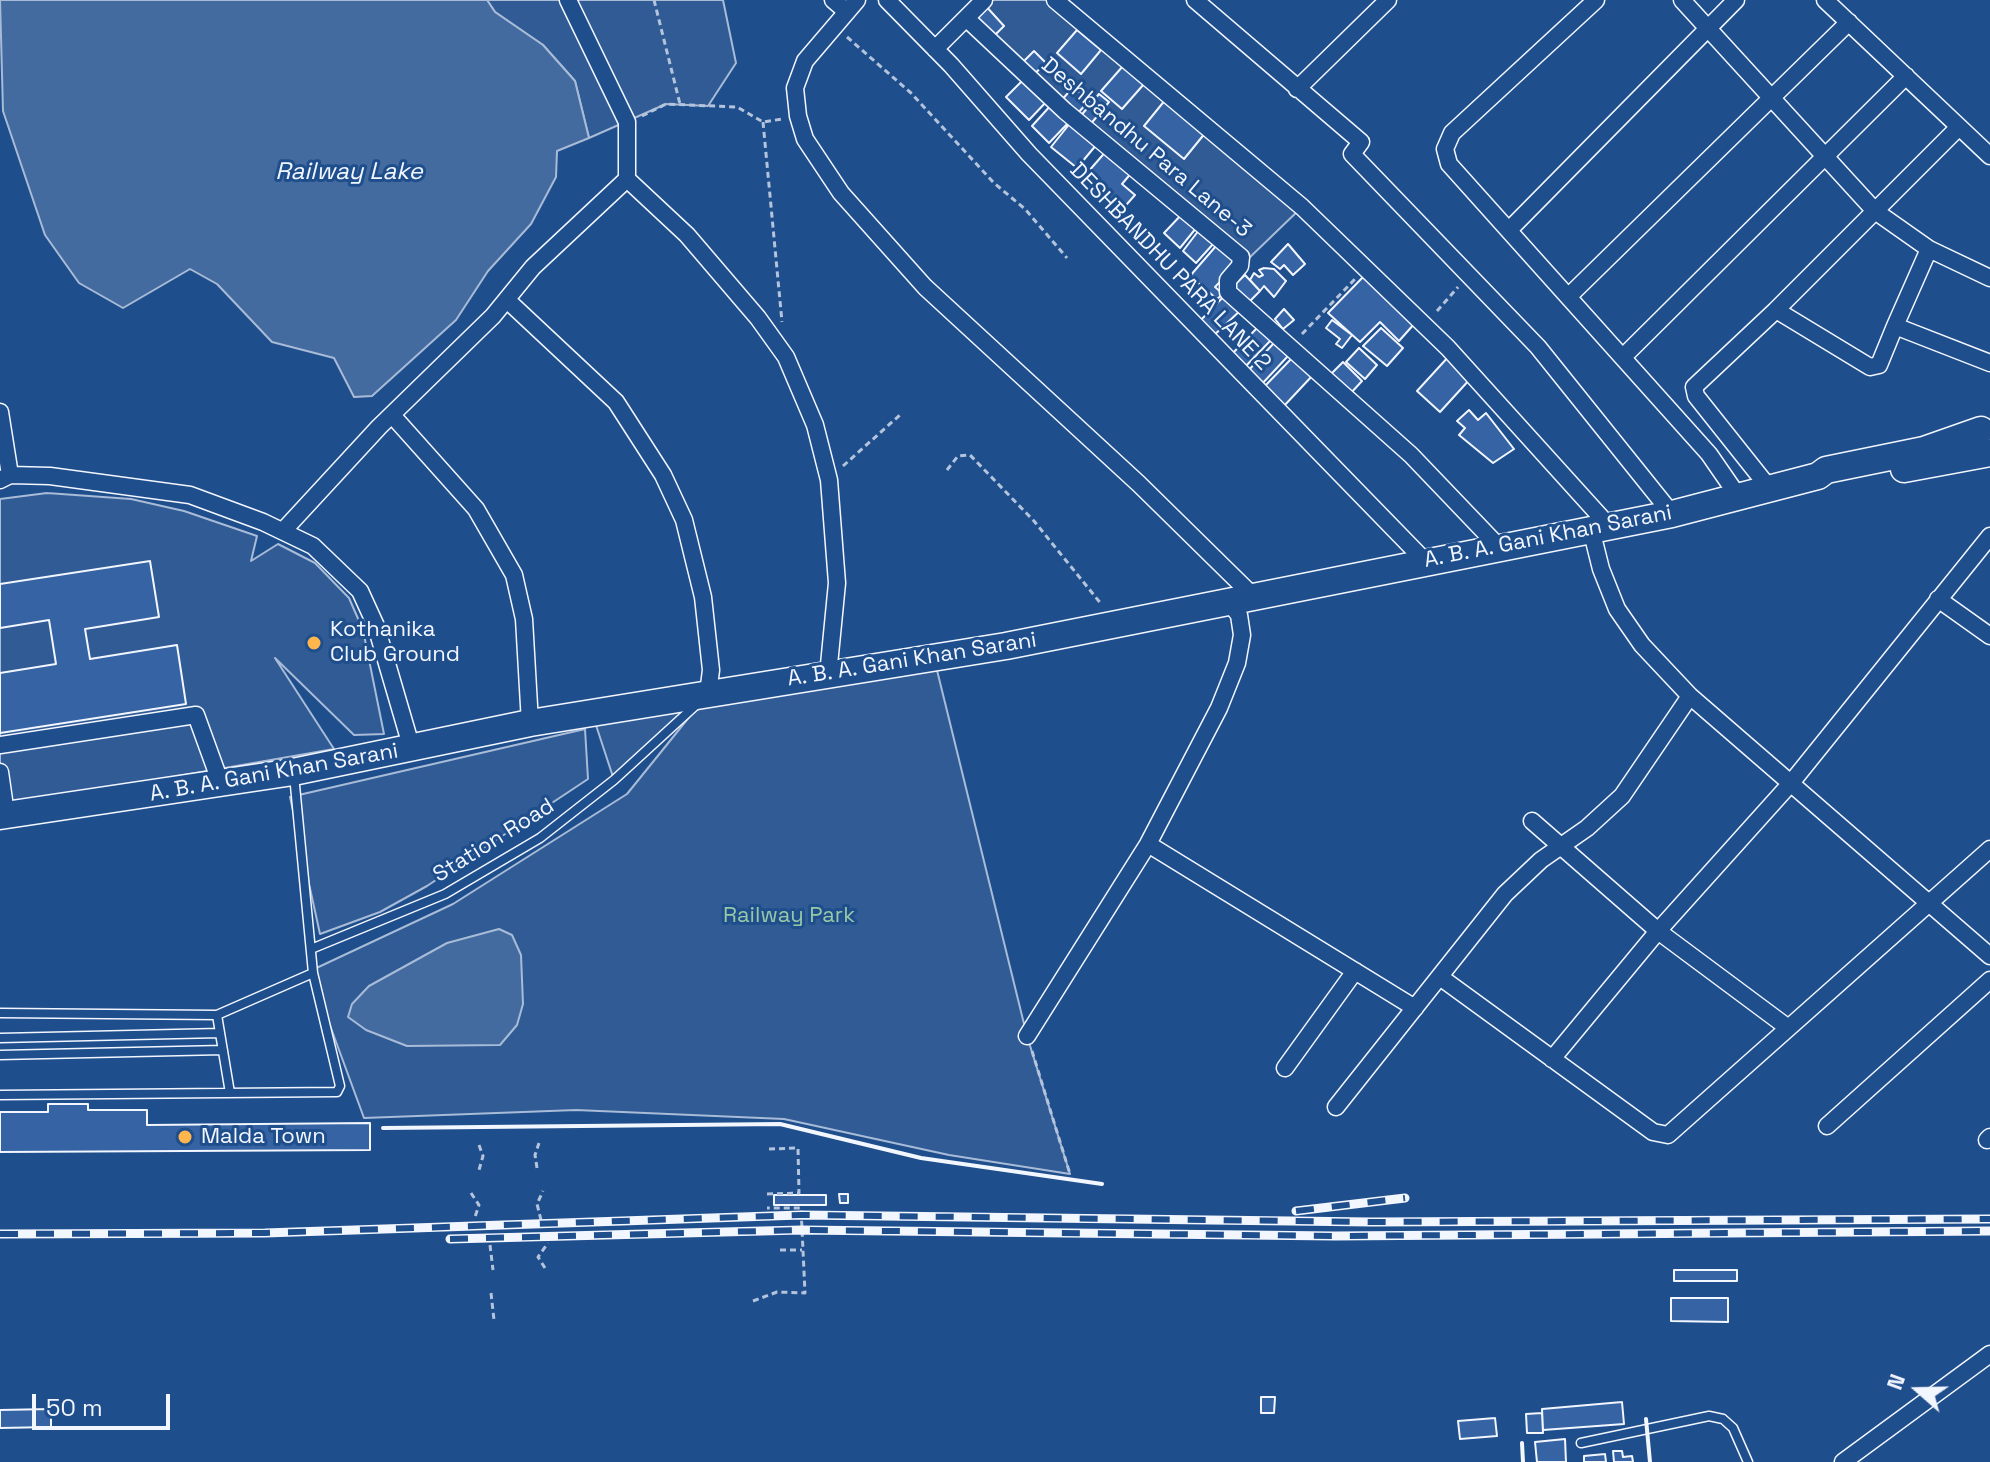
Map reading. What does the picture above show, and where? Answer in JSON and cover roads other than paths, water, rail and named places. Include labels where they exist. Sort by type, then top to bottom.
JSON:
[{"type":"main road","name":"A. B. A. Gani Khan Sarani","points":[[3,815],[293,772],[530,723],[1116,624],[1672,514],[1818,476],[1826,470],[1988,436]]},
{"type":"street","points":[[283,531],[392,415],[507,300],[533,267],[627,179],[627,122],[568,0]]},
{"type":"street","points":[[833,0],[852,6],[805,61],[795,88],[798,116],[805,139],[841,193],[925,287],[1139,484],[1241,599],[1239,615],[1242,635],[1237,663],[1219,708],[1148,844],[1027,1036]]},
{"type":"street","name":"DESHBANDHU PARA LANE 2","points":[[887,0],[1029,154],[1425,561]]},
{"type":"street","points":[[935,49],[984,0]]},
{"type":"street","points":[[1055,0],[1302,207],[1448,348],[1600,527],[1601,569],[1617,609],[1642,645],[1690,696],[1990,956]]},
{"type":"street","points":[[1195,0],[1214,5],[1297,89],[1361,142],[1352,154],[1538,347],[1672,514]]},
{"type":"street","points":[[1297,89],[1388,0]]},
{"type":"street","points":[[1596,0],[1452,133],[1445,149],[1449,164],[1709,454],[1738,496]]},
{"type":"street","points":[[1682,0],[1875,211],[1929,249],[1990,278]]},
{"type":"street","points":[[1510,229],[1736,0]]},
{"type":"street","points":[[1825,0],[1990,156]]},
{"type":"street","name":"Deshbandhu Para Lane-3","points":[[966,18],[1065,111],[1241,257],[1240,266],[1228,280],[1228,292],[1411,455],[1499,547]]},
{"type":"street","points":[[1569,296],[1849,22]]},
{"type":"street","points":[[1623,357],[1906,76]]},
{"type":"street","points":[[1770,489],[1696,396],[1694,387],[1776,310],[1959,127]]},
{"type":"street","points":[[627,179],[687,235],[728,280],[786,357],[815,425],[829,480],[837,583],[834,643],[828,675]]},
{"type":"street","points":[[1776,310],[1875,368],[1929,249]]},
{"type":"street","points":[[507,300],[616,402],[663,475],[684,520],[703,597],[711,670],[708,694]]},
{"type":"street","points":[[1895,326],[1990,363]]},
{"type":"street","points":[[0,412],[5,478],[50,476],[190,495],[313,546],[360,591],[376,626],[412,749]]},
{"type":"street","points":[[392,415],[476,509],[514,575],[524,619],[530,723]]},
{"type":"street","points":[[1552,1059],[1658,931],[1791,783],[1990,536]]},
{"type":"street","points":[[1938,599],[1990,636]]},
{"type":"street","points":[[1336,1107],[1505,894],[1541,860],[1560,850],[1622,796],[1690,696]]},
{"type":"street","points":[[0,745],[196,715],[221,784]]},
{"type":"street","points":[[0,772],[3,815]]},
{"type":"street","points":[[1532,821],[1560,850],[1658,931],[1787,1027]]},
{"type":"street","points":[[1148,844],[1415,1008]]},
{"type":"street","points":[[1440,977],[1653,1132],[1668,1135],[1990,849]]},
{"type":"street","points":[[1285,1068],[1355,971]]},
{"type":"street","points":[[1827,1126],[1990,980]]},
{"type":"street","points":[[1843,1462],[1990,1354]]},
{"type":"lane","name":"Station Road","points":[[311,949],[445,894],[540,838],[614,780],[708,694]]},
{"type":"lane","points":[[0,1095],[338,1091],[313,973],[293,772]]},
{"type":"lane","points":[[0,1013],[217,1015],[313,973]]},
{"type":"lane","points":[[217,1015],[230,1093]]},
{"type":"lane","points":[[0,1038],[220,1033]]},
{"type":"lane","points":[[0,1055],[223,1050]]},
{"type":"lane","points":[[1581,1443],[1709,1416],[1723,1419],[1733,1428],[1748,1462]]},
{"type":"water","name":"Railway Lake","points":[[0,0],[487,0],[495,12],[543,45],[575,81],[589,138],[557,151],[556,177],[531,224],[488,271],[456,320],[372,396],[354,397],[334,358],[272,342],[217,284],[190,269],[123,308],[79,283],[45,235],[3,111]]},
{"type":"water","points":[[499,929],[512,935],[521,955],[523,1004],[517,1025],[500,1045],[407,1046],[366,1030],[348,1017],[352,1004],[369,986],[447,943]]},
{"type":"railway","points":[[1296,1211],[1405,1198]]},
{"type":"railway","points":[[0,1234],[265,1233],[801,1215],[1372,1222],[1990,1219]]},
{"type":"railway","points":[[450,1239],[801,1230],[1335,1236],[1990,1231]]},
{"type":"place","name":"Kothanika Club Ground","points":[[314,643]]},
{"type":"place","name":"Malda Town","points":[[185,1137]]},
{"type":"park label","name":"Railway Park","points":[[789,916]]}]
